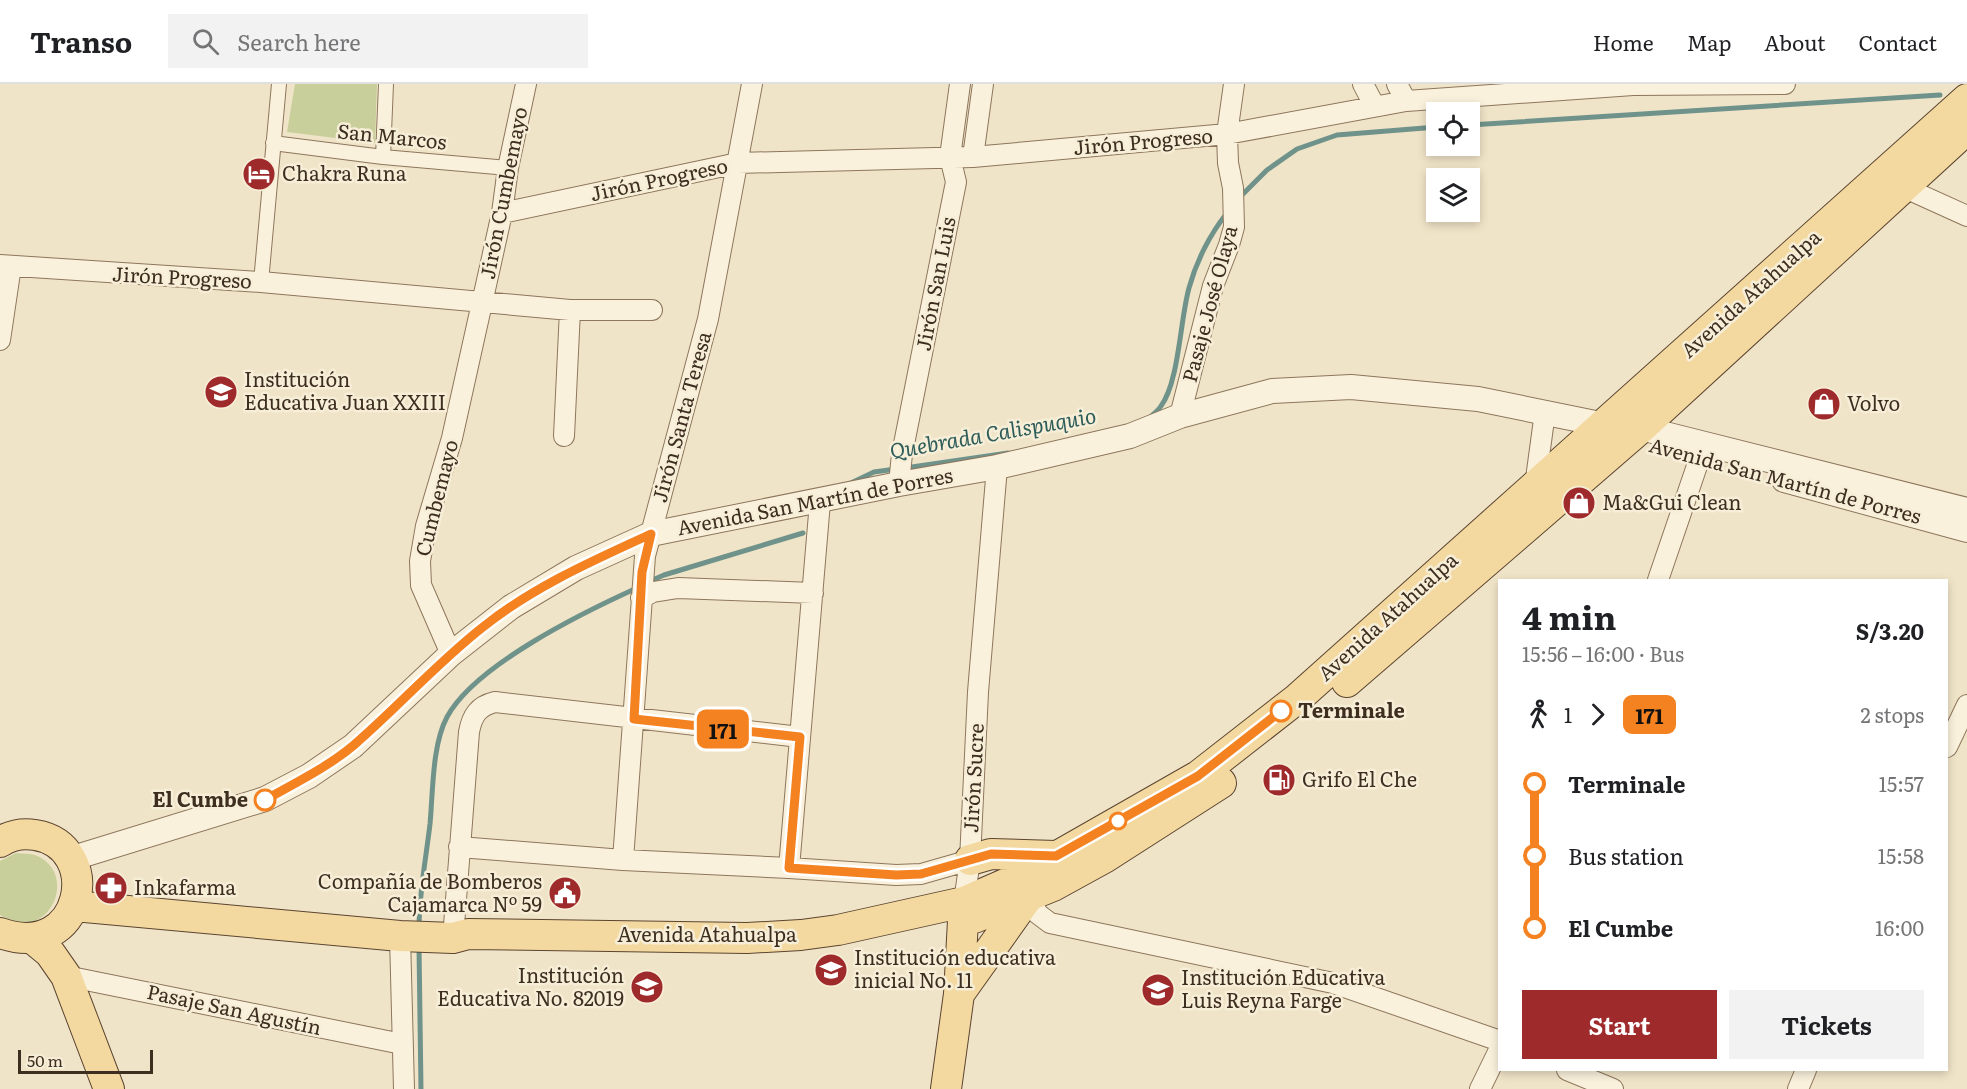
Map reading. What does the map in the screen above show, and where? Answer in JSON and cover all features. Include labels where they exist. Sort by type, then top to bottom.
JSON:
[{"type":"main road","name":"Avenida Atahualpa","points":[[74,906],[422,937],[468,934],[747,938],[801,935],[963,913],[1104,858],[1212,790],[1313,711],[1625,431],[1895,179],[1967,99]]},
{"type":"main road","name":"Avenida Atahualpa","points":[[1895,179],[1967,129]]},
{"type":"main road","name":"Avenida Atahualpa","points":[[1024,888],[1056,856],[1198,776],[1298,698],[1535,486],[1625,431]]},
{"type":"main road","points":[[0,842],[25,834],[43,836],[54,842],[70,859],[76,873],[78,887],[74,906],[60,926],[47,934],[33,939],[15,938],[0,933]]},
{"type":"main road","points":[[970,860],[991,854],[1056,856]]},
{"type":"main road","points":[[959,994],[1024,888]]},
{"type":"main road","name":"Jirón Sucre","points":[[946,1089],[959,994],[963,913]]},
{"type":"main road","points":[[33,939],[50,953],[66,976],[109,1089]]},
{"type":"street","points":[[261,282],[279,84]]},
{"type":"street","points":[[383,157],[386,84]]},
{"type":"street","name":"Jirón Cumbemayo","points":[[482,302],[502,213],[508,168],[526,84]]},
{"type":"street","name":"Jirón Santa Teresa","points":[[623,860],[642,572],[708,319],[752,84]]},
{"type":"street","name":"Jirón San Luis","points":[[899,480],[902,454],[956,182],[950,157],[960,84]]},
{"type":"street","points":[[973,157],[983,84]]},
{"type":"street","name":"Pasaje José Olaya","points":[[1180,416],[1214,285],[1229,245],[1234,218],[1227,134],[1234,84]]},
{"type":"street","points":[[1363,84],[1374,105]]},
{"type":"street","name":"Jirón Progreso","points":[[502,213],[738,163],[973,157],[1227,134],[1374,105],[1402,92],[1634,85],[1785,84]]},
{"type":"street","name":"San Marcos","points":[[273,142],[383,157],[508,168]]},
{"type":"street","points":[[1895,179],[1967,216]]},
{"type":"street","points":[[0,340],[5,266]]},
{"type":"street","name":"Jirón Progreso","points":[[5,266],[261,282],[570,310],[652,310]]},
{"type":"street","name":"Cumbemayo","points":[[451,654],[421,585],[420,561],[426,526],[452,438],[482,302]]},
{"type":"street","points":[[564,436],[570,310]]},
{"type":"street","name":"Avenida San Martín de Porres","points":[[70,859],[265,800],[300,781],[353,746],[483,627],[576,568],[651,534],[820,501],[899,480],[997,467],[1130,436],[1180,416],[1272,391],[1351,387],[1478,399],[1545,412],[1967,510]]},
{"type":"street","points":[[1535,486],[1545,412]]},
{"type":"street","name":"Avenida San Martín de Porres","points":[[1625,431],[1700,458],[1967,530]]},
{"type":"street","points":[[1658,579],[1700,458]]},
{"type":"street","name":"Jirón Sucre","points":[[963,913],[970,860],[978,692],[997,467]]},
{"type":"street","points":[[789,868],[820,501]]},
{"type":"street","points":[[641,597],[653,592],[678,588],[813,593]]},
{"type":"street","points":[[404,1089],[402,1044],[422,937],[459,847],[471,719],[483,707],[495,702],[800,737]]},
{"type":"street","points":[[1948,745],[1967,705]]},
{"type":"street","points":[[0,826],[43,836]]},
{"type":"street","points":[[459,847],[623,860],[896,875],[921,874],[970,860]]},
{"type":"street","points":[[1024,888],[1038,914],[1050,923],[1333,983],[1498,1040]]},
{"type":"street","name":"Pasaje San Agustín","points":[[66,976],[402,1044]]},
{"type":"street","points":[[1480,1089],[1498,1052]]},
{"type":"street","points":[[1569,1071],[1613,1089]]},
{"type":"street","points":[[1798,1089],[1806,1071]]},
{"type":"green space","points":[[295,84],[377,84],[375,143],[287,132]]},
{"type":"green space","points":[[16,853],[35,855],[49,864],[56,877],[57,891],[53,904],[44,915],[32,922],[17,923],[0,915],[0,861]]},
{"type":"waterway","name":"Quebrada Calispuquio","points":[[1480,124],[1940,95]]},
{"type":"waterway","name":"Quebrada Calispuquio","points":[[1240,197],[1267,170],[1297,149],[1337,135],[1426,128]]},
{"type":"waterway","name":"Quebrada Calispuquio","points":[[1148,419],[1161,406],[1172,382],[1186,301],[1196,268],[1209,239],[1227,213]]},
{"type":"waterway","name":"Quebrada Calispuquio","points":[[905,468],[1008,453]]},
{"type":"waterway","name":"Quebrada Calispuquio","points":[[851,483],[874,472],[896,469]]},
{"type":"waterway","name":"Quebrada Calispuquio","points":[[648,582],[664,575],[803,533]]},
{"type":"waterway","name":"Quebrada Calispuquio","points":[[419,928],[436,755],[438,741],[447,717],[461,698],[481,678],[505,660],[561,626],[637,588]]},
{"type":"waterway","name":"Quebrada Calispuquio","points":[[419,947],[421,1089]]},
{"type":"bus line","name":"171","points":[[265,800],[309,776],[353,746],[451,654],[511,607],[576,568],[651,534],[642,572],[634,719],[800,737],[789,868],[896,875],[921,874],[991,854],[1056,856],[1198,776],[1281,711]]},
{"type":"place","name":"Chakra Runa","points":[[259,174]]},
{"type":"place","name":"Institución Educativa Juan XXIII","points":[[221,392]]},
{"type":"place","name":"Volvo","points":[[1824,404]]},
{"type":"place","name":"Ma&Gui Clean","points":[[1579,503]]},
{"type":"place","name":"Terminale","points":[[1281,711]]},
{"type":"place","name":"Grifo El Che","points":[[1279,780]]},
{"type":"place","name":"El Cumbe","points":[[265,800]]},
{"type":"place","name":"Inkafarma","points":[[111,888]]},
{"type":"place","name":"Compañía de Bomberos Cajamarca Nº 59","points":[[565,893]]},
{"type":"place","name":"Institución educativa inicial No. 11","points":[[831,970]]},
{"type":"place","name":"Institución Educativa No. 82019","points":[[647,987]]},
{"type":"place","name":"Institución Educativa Luis Reyna Farge","points":[[1158,990]]}]
